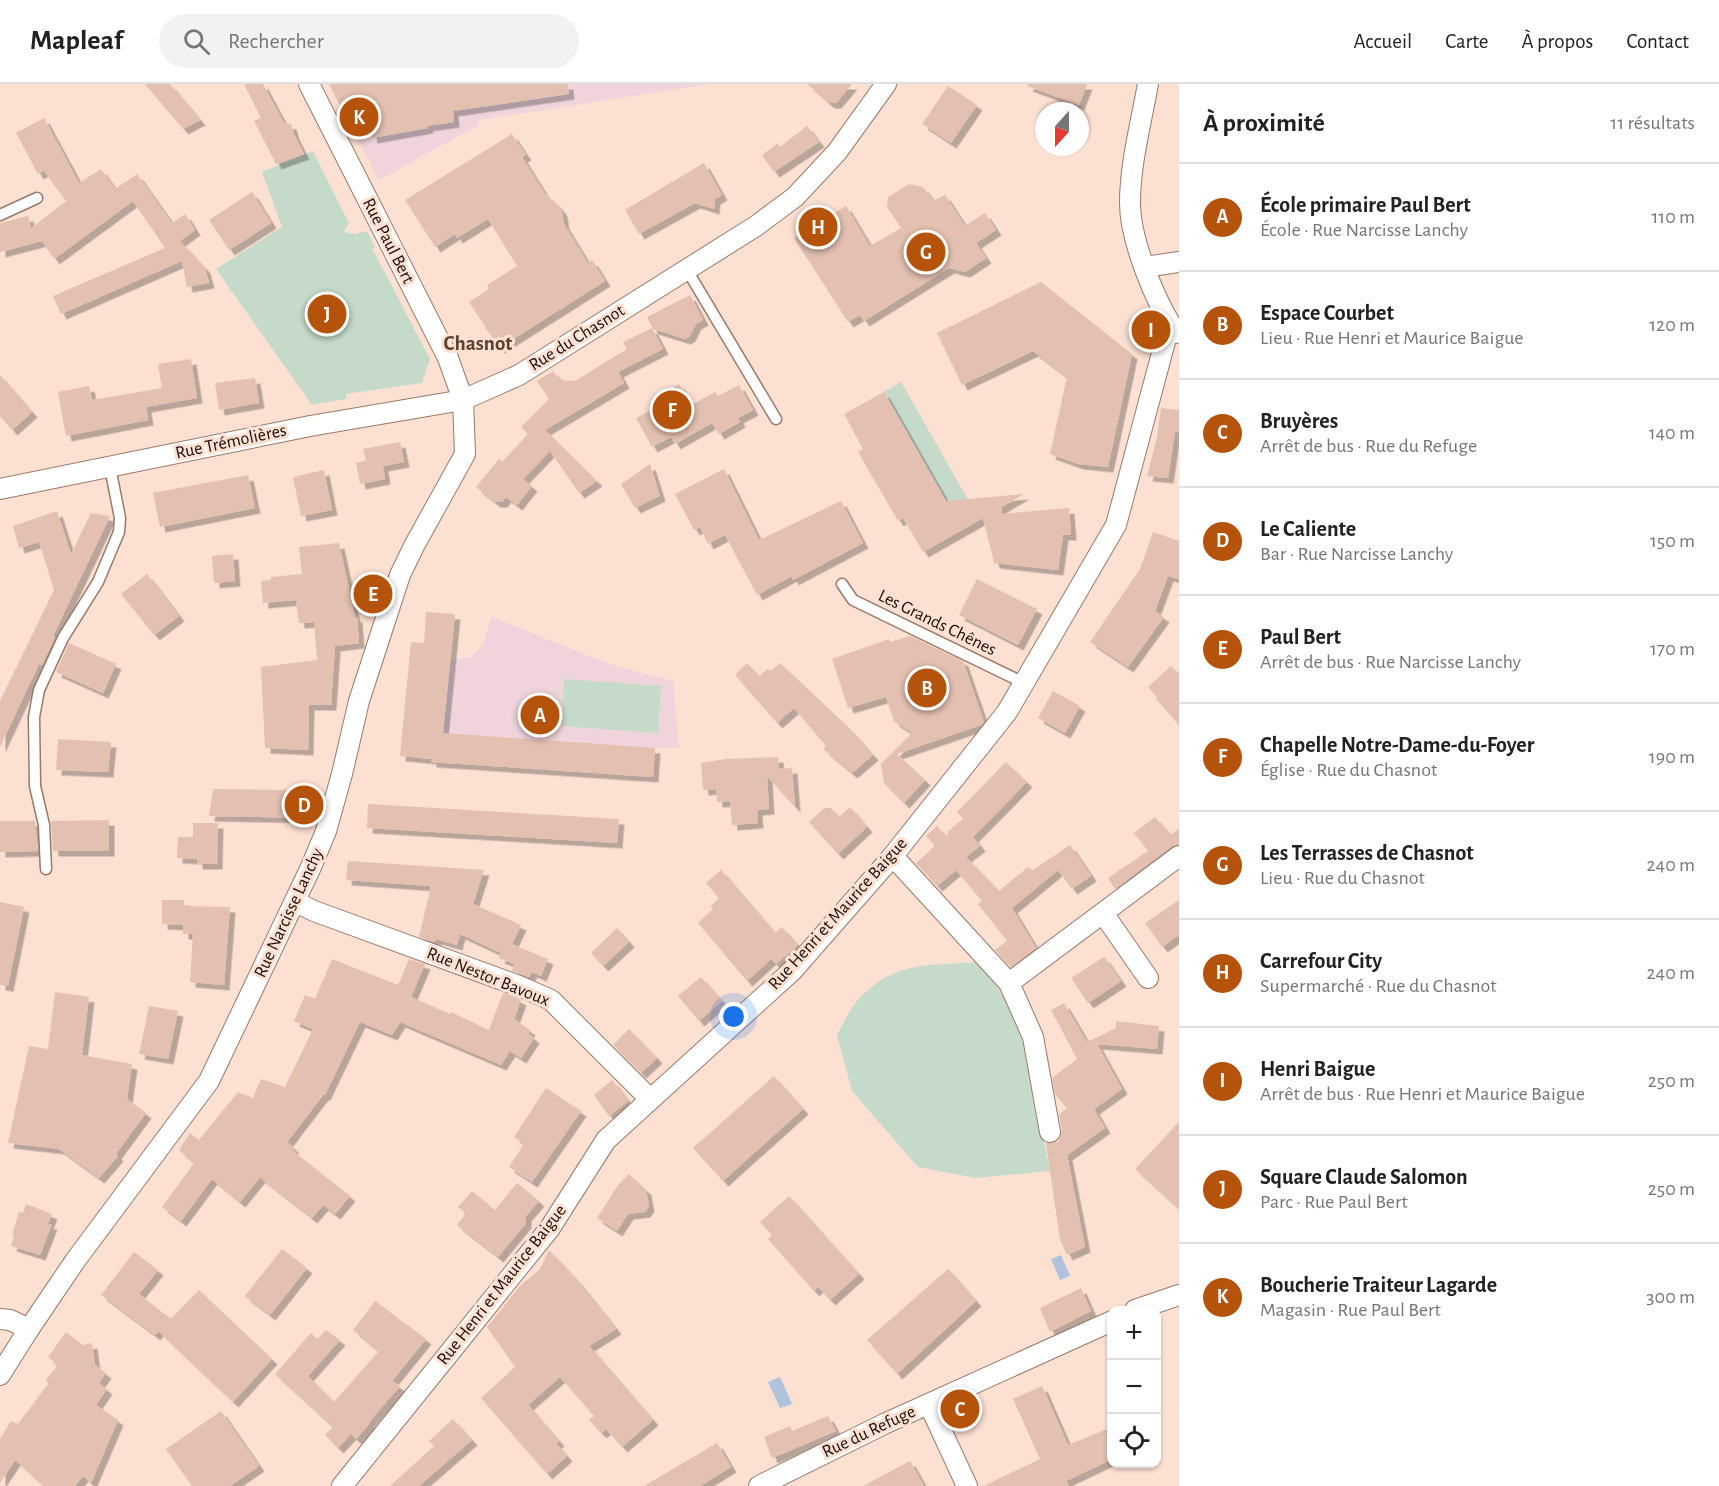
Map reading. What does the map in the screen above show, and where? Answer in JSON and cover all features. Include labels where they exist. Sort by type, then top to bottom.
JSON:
[{"type":"street","name":"Rue Paul Bert","points":[[309,84],[448,358],[462,400]]},
{"type":"street","name":"Rue du Chasnot","points":[[462,400],[519,375],[687,270],[795,197],[837,152],[886,84]]},
{"type":"street","points":[[1148,84],[1130,204],[1135,238],[1145,267],[1159,303],[1174,330]]},
{"type":"street","points":[[1145,267],[1179,262]]},
{"type":"street","name":"Rue Henri et Maurice Baigue","points":[[342,1486],[550,1228],[606,1140],[793,970],[892,857],[1007,712],[1116,525],[1174,330]]},
{"type":"street","name":"Rue Trémolières","points":[[0,489],[310,426],[462,400]]},
{"type":"street","name":"Rue Narcisse Lanchy","points":[[0,1375],[75,1261],[209,1081],[296,902],[327,831],[359,701],[400,575],[465,454],[462,400]]},
{"type":"street","points":[[1009,983],[1179,856]]},
{"type":"street","points":[[892,857],[1009,983],[1033,1037],[1050,1132]]},
{"type":"street","name":"Rue Nestor Bavoux","points":[[296,902],[314,911],[519,986],[551,1000],[650,1099]]},
{"type":"street","points":[[1103,913],[1148,978]]},
{"type":"street","points":[[1149,1306],[1179,1295]]},
{"type":"street","points":[[0,1319],[20,1323],[29,1329]]},
{"type":"street","name":"Rue du Refuge","points":[[759,1486],[832,1448],[1107,1323]]},
{"type":"street","points":[[929,1404],[967,1486]]},
{"type":"lane","points":[[0,215],[37,198]]},
{"type":"lane","points":[[687,270],[776,419]]},
{"type":"lane","points":[[46,869],[44,825],[35,786],[34,717],[39,690],[63,638],[98,582],[120,532],[120,518],[110,467]]},
{"type":"lane","name":"Les Grands Chênes","points":[[842,584],[853,600],[1024,683]]},
{"type":"shaded area","points":[[410,84],[710,84],[479,120],[479,125],[379,180],[358,140],[428,128]]},
{"type":"shaded area","points":[[492,617],[609,664],[673,681],[679,748],[655,748],[653,777],[431,762],[430,759],[400,756],[410,657],[451,660],[471,657],[483,644]]},
{"type":"green space","points":[[313,151],[349,223],[344,232],[354,234],[367,231],[375,247],[372,248],[430,359],[422,383],[346,394],[346,399],[312,405],[216,269],[282,227],[262,172]]},
{"type":"green space","points":[[901,382],[979,519],[952,511],[884,392]]},
{"type":"green space","points":[[564,679],[661,686],[658,733],[562,726]]},
{"type":"green space","points":[[979,962],[1012,1008],[1025,1042],[1050,1171],[976,1178],[918,1167],[852,1091],[837,1035],[853,1006],[867,991],[881,980],[910,968]]},
{"type":"water","points":[[1061,1255],[1070,1276],[1060,1280],[1051,1259]]},
{"type":"water","points":[[780,1377],[792,1404],[780,1408],[768,1382]]},
{"type":"building","points":[[145,84],[170,84],[200,120],[183,129]]},
{"type":"building","points":[[244,84],[263,84],[284,123],[291,124],[304,154],[276,164],[254,121],[261,118]]},
{"type":"building","points":[[329,84],[568,84],[569,94],[453,111],[454,122],[372,138],[369,123],[353,131]]},
{"type":"building","points":[[807,84],[852,84],[836,103],[829,103]]},
{"type":"building","points":[[1028,84],[1087,84],[1080,102],[1071,102],[1027,86]]},
{"type":"building","points":[[948,86],[977,105],[951,143],[922,124]]},
{"type":"building","points":[[44,118],[79,183],[101,169],[115,189],[137,174],[172,223],[185,214],[195,230],[180,241],[205,268],[209,283],[187,287],[182,261],[61,314],[53,296],[165,248],[133,201],[54,259],[42,241],[0,252],[0,223],[28,216],[31,228],[66,201],[44,171],[38,174],[16,133]]},
{"type":"building","points":[[807,126],[819,142],[774,172],[762,155],[778,143],[780,147]]},
{"type":"building","points":[[512,134],[526,155],[522,157],[545,194],[562,211],[564,224],[588,263],[592,260],[605,281],[499,348],[469,302],[489,289],[487,285],[517,266],[488,219],[457,238],[455,234],[435,247],[405,200]]},
{"type":"building","points":[[704,163],[722,195],[715,199],[714,209],[695,203],[639,234],[625,210]]},
{"type":"building","points":[[909,184],[923,187],[933,201],[945,195],[965,226],[985,213],[996,230],[976,243],[986,258],[965,272],[949,268],[864,321],[860,315],[848,322],[794,238],[846,206],[870,246],[901,228],[887,207],[888,197]]},
{"type":"building","points":[[252,192],[271,223],[229,250],[209,220]]},
{"type":"building","points":[[1041,282],[1132,354],[1108,467],[1078,464],[1050,454],[1067,377],[1033,351],[962,385],[937,333]]},
{"type":"building","points":[[690,295],[703,320],[696,324],[690,336],[685,339],[653,329],[647,317]]},
{"type":"building","points":[[652,328],[663,349],[618,372],[624,383],[545,430],[597,481],[579,493],[550,451],[523,479],[532,486],[517,505],[506,497],[502,502],[495,502],[476,487],[499,459],[502,462],[528,434],[521,427],[549,399],[537,381],[553,371],[560,380],[575,381],[627,349],[623,342]]},
{"type":"building","points":[[191,359],[197,398],[146,407],[148,420],[66,436],[58,392],[89,386],[92,400],[162,388],[158,364]]},
{"type":"building","points":[[0,375],[32,412],[12,430],[0,416]]},
{"type":"building","points":[[255,378],[259,403],[219,410],[215,383]]},
{"type":"building","points":[[679,384],[691,405],[715,392],[718,396],[739,385],[753,410],[738,418],[740,422],[719,434],[712,423],[675,444],[671,437],[652,447],[636,418],[666,402],[661,394]]},
{"type":"building","points":[[884,392],[946,501],[1024,494],[1002,507],[1002,514],[1069,508],[1071,535],[1063,535],[1058,570],[994,563],[983,518],[923,552],[903,518],[898,521],[858,452],[863,449],[844,414]]},
{"type":"building","points":[[1161,408],[1179,410],[1179,432],[1175,432],[1168,478],[1147,476],[1157,437]]},
{"type":"building","points":[[400,442],[404,462],[383,466],[385,479],[360,484],[356,463],[366,461],[363,449]]},
{"type":"building","points":[[650,464],[660,496],[635,508],[621,484]]},
{"type":"building","points":[[724,469],[759,540],[841,501],[863,543],[793,580],[792,576],[757,595],[725,535],[708,544],[700,527],[694,530],[675,494]]},
{"type":"building","points":[[324,470],[332,510],[301,516],[293,477]]},
{"type":"building","points":[[248,475],[255,508],[160,527],[153,493]]},
{"type":"building","points":[[57,511],[71,554],[91,513],[110,516],[53,636],[55,637],[42,665],[39,664],[0,747],[0,701],[54,590],[39,542],[19,548],[13,526]]},
{"type":"building","points":[[1153,532],[1179,541],[1179,579],[1168,576],[1155,611],[1164,617],[1128,667],[1090,642],[1140,569]]},
{"type":"building","points":[[339,543],[355,617],[357,617],[359,643],[335,646],[331,705],[309,705],[308,750],[265,748],[261,667],[317,660],[314,622],[299,623],[296,600],[263,603],[261,581],[271,580],[271,577],[302,574],[299,547]]},
{"type":"building","points":[[233,554],[235,581],[214,583],[212,556]]},
{"type":"building","points":[[147,574],[179,616],[154,635],[121,594]]},
{"type":"building","points":[[977,579],[1037,609],[1018,645],[959,615]]},
{"type":"building","points":[[426,612],[455,614],[443,733],[655,748],[653,777],[431,762],[431,759],[400,756],[411,642],[424,643]]},
{"type":"building","points":[[910,636],[963,661],[984,722],[897,754],[925,780],[904,803],[884,783],[881,764],[912,733],[894,721],[886,697],[848,708],[832,659],[889,639],[891,642]]},
{"type":"building","points":[[69,643],[116,664],[103,693],[56,672]]},
{"type":"building","points":[[747,663],[759,676],[768,669],[771,671],[780,663],[849,728],[873,755],[852,773],[823,749],[826,746],[794,708],[777,723],[735,675]]},
{"type":"building","points":[[1171,666],[1179,674],[1179,725],[1148,687]]},
{"type":"building","points":[[1053,691],[1080,706],[1065,733],[1038,718]]},
{"type":"building","points":[[58,739],[111,742],[108,772],[56,770]]},
{"type":"building","points":[[778,757],[779,769],[792,768],[795,807],[767,776],[769,809],[757,810],[758,823],[732,825],[730,801],[717,802],[716,789],[703,790],[701,763],[726,759]]},
{"type":"building","points":[[1006,762],[1027,782],[973,837],[980,846],[966,857],[999,891],[1028,867],[1033,870],[1070,845],[1091,876],[1072,889],[1058,870],[1012,908],[1036,948],[1011,967],[995,950],[1007,941],[978,904],[982,901],[956,870],[937,886],[916,863],[935,846],[926,836],[937,826],[946,836],[949,834],[947,832],[963,819],[957,812]]},
{"type":"building","points":[[295,786],[314,786],[314,818],[209,816],[213,789],[295,790]]},
{"type":"building","points":[[368,804],[619,819],[617,843],[367,828]]},
{"type":"building","points":[[850,807],[867,827],[838,854],[809,822],[824,808],[831,808],[839,817]]},
{"type":"building","points":[[1155,817],[1170,835],[1179,829],[1179,844],[1172,846],[1115,889],[1108,878],[1148,851],[1134,833]]},
{"type":"building","points":[[109,820],[109,851],[53,851],[51,821]]},
{"type":"building","points":[[0,821],[35,821],[38,851],[0,852]]},
{"type":"building","points":[[193,823],[218,823],[217,864],[197,864],[197,859],[177,858],[178,837],[193,837]]},
{"type":"building","points":[[348,861],[484,870],[473,904],[521,925],[512,944],[548,959],[541,976],[532,972],[529,977],[512,971],[514,964],[499,958],[501,953],[460,934],[457,945],[436,939],[434,942],[419,937],[431,886],[346,880]]},
{"type":"building","points":[[721,870],[775,933],[782,927],[798,945],[776,964],[771,959],[747,981],[698,923],[713,909],[711,906],[719,898],[706,883]]},
{"type":"building","points":[[162,900],[184,900],[184,906],[230,907],[224,985],[190,982],[193,934],[183,934],[183,925],[162,924]]},
{"type":"building","points":[[1179,900],[1179,935],[1162,947],[1145,923]]},
{"type":"building","points":[[0,902],[24,907],[8,986],[0,985]]},
{"type":"building","points":[[617,928],[629,942],[603,966],[591,953]]},
{"type":"building","points":[[1104,957],[1121,981],[1088,1003],[1071,978]]},
{"type":"building","points":[[332,959],[398,985],[409,959],[425,964],[411,997],[489,1030],[503,993],[515,997],[521,1000],[514,1019],[530,1030],[528,1033],[534,1038],[521,1058],[510,1051],[501,1065],[400,1022],[392,1035],[360,1022],[325,1095],[287,1142],[294,1148],[292,1150],[350,1196],[335,1214],[323,1205],[312,1218],[260,1177],[240,1202],[212,1179],[181,1221],[162,1207],[194,1163],[179,1150],[190,1133],[199,1140],[238,1092],[253,1098],[261,1079],[285,1087],[313,1029],[294,1021],[305,995],[315,999]]},
{"type":"building","points":[[701,977],[722,1001],[699,1021],[678,996]]},
{"type":"building","points":[[55,992],[89,997],[82,1055],[132,1064],[127,1099],[146,1113],[116,1154],[118,1156],[99,1178],[59,1149],[8,1143],[29,1046],[48,1049]]},
{"type":"building","points":[[1064,1003],[1087,1042],[1116,1028],[1116,1021],[1159,1026],[1157,1049],[1097,1044],[1122,1089],[1094,1109],[1105,1128],[1067,1155],[1085,1247],[1067,1255],[1060,1240],[1046,1143],[1058,1142],[1062,1130],[1059,1114],[1067,1108],[1055,1094],[1052,1078],[1077,1059],[1051,1010]]},
{"type":"building","points":[[149,1006],[178,1011],[168,1059],[139,1054]]},
{"type":"building","points":[[629,1029],[657,1058],[641,1073],[613,1045]]},
{"type":"building","points":[[774,1076],[803,1109],[723,1181],[693,1148]]},
{"type":"building","points":[[612,1080],[628,1101],[609,1116],[594,1095]]},
{"type":"building","points":[[546,1088],[581,1111],[532,1182],[509,1167],[524,1144],[514,1137]]},
{"type":"building","points":[[1179,1122],[1179,1209],[1135,1169]]},
{"type":"building","points":[[629,1174],[646,1190],[649,1206],[645,1212],[628,1214],[617,1231],[597,1218],[619,1184]]},
{"type":"building","points":[[517,1183],[539,1201],[526,1216],[526,1223],[498,1257],[457,1225],[466,1213],[458,1207],[472,1191],[495,1210]]},
{"type":"building","points":[[789,1196],[859,1274],[830,1300],[818,1287],[814,1291],[768,1239],[772,1235],[760,1222]]},
{"type":"building","points":[[26,1204],[52,1214],[48,1224],[52,1224],[40,1255],[11,1246],[19,1212],[23,1213]]},
{"type":"building","points":[[282,1249],[307,1268],[270,1315],[245,1296]]},
{"type":"building","points":[[549,1250],[578,1281],[616,1329],[589,1346],[653,1420],[622,1447],[606,1429],[601,1433],[589,1420],[594,1416],[560,1377],[528,1405],[559,1441],[556,1443],[567,1456],[547,1474],[481,1398],[515,1367],[487,1327],[520,1286],[540,1269]]},
{"type":"building","points":[[134,1252],[158,1270],[139,1294],[171,1319],[199,1290],[272,1359],[233,1402],[158,1331],[155,1335],[101,1295]]},
{"type":"building","points":[[948,1269],[976,1301],[897,1374],[867,1340]]},
{"type":"building","points":[[1081,1288],[1091,1311],[1050,1332],[1040,1308]]},
{"type":"building","points":[[375,1301],[426,1339],[392,1381],[400,1386],[356,1439],[351,1434],[338,1448],[325,1435],[333,1427],[275,1374],[311,1333],[317,1339],[326,1330],[340,1340],[308,1376],[334,1402],[379,1351],[353,1330]]},
{"type":"building","points":[[66,1332],[83,1345],[92,1343],[95,1365],[106,1373],[99,1383],[107,1389],[96,1405],[118,1420],[91,1483],[83,1476],[75,1486],[44,1486],[15,1460],[0,1483],[0,1439],[11,1421],[18,1424],[48,1384],[46,1380],[58,1365],[48,1357]]},
{"type":"building","points":[[1042,1386],[1068,1445],[1107,1429],[1107,1461],[1066,1481],[1069,1486],[984,1486],[1040,1459],[1013,1399]]},
{"type":"building","points":[[221,1411],[259,1466],[230,1486],[192,1486],[166,1449]]},
{"type":"building","points":[[828,1416],[836,1431],[772,1458],[764,1437],[790,1426],[792,1431]]},
{"type":"building","points":[[453,1419],[472,1440],[419,1486],[390,1486],[434,1446],[429,1441]]},
{"type":"building","points":[[717,1443],[731,1467],[700,1486],[644,1486]]},
{"type":"building","points":[[910,1461],[924,1486],[863,1486]]},
{"type":"place","name":"Boucherie Traiteur Lagarde","points":[[359,117]]},
{"type":"place","name":"Carrefour City","points":[[818,227]]},
{"type":"place","name":"Les Terrasses de Chasnot","points":[[926,252]]},
{"type":"place","name":"Square Claude Salomon","points":[[327,314]]},
{"type":"place","name":"Henri Baigue","points":[[1151,330]]},
{"type":"place","name":"Chapelle Notre-Dame-du-Foyer","points":[[672,410]]},
{"type":"place","name":"Paul Bert","points":[[373,594]]},
{"type":"place","name":"Espace Courbet","points":[[927,688]]},
{"type":"place","name":"École primaire Paul Bert","points":[[540,715]]},
{"type":"place","name":"Le Caliente","points":[[304,805]]},
{"type":"place","name":"Bruyères","points":[[960,1409]]},
{"type":"district","name":"Chasnot","points":[[478,343]]}]
